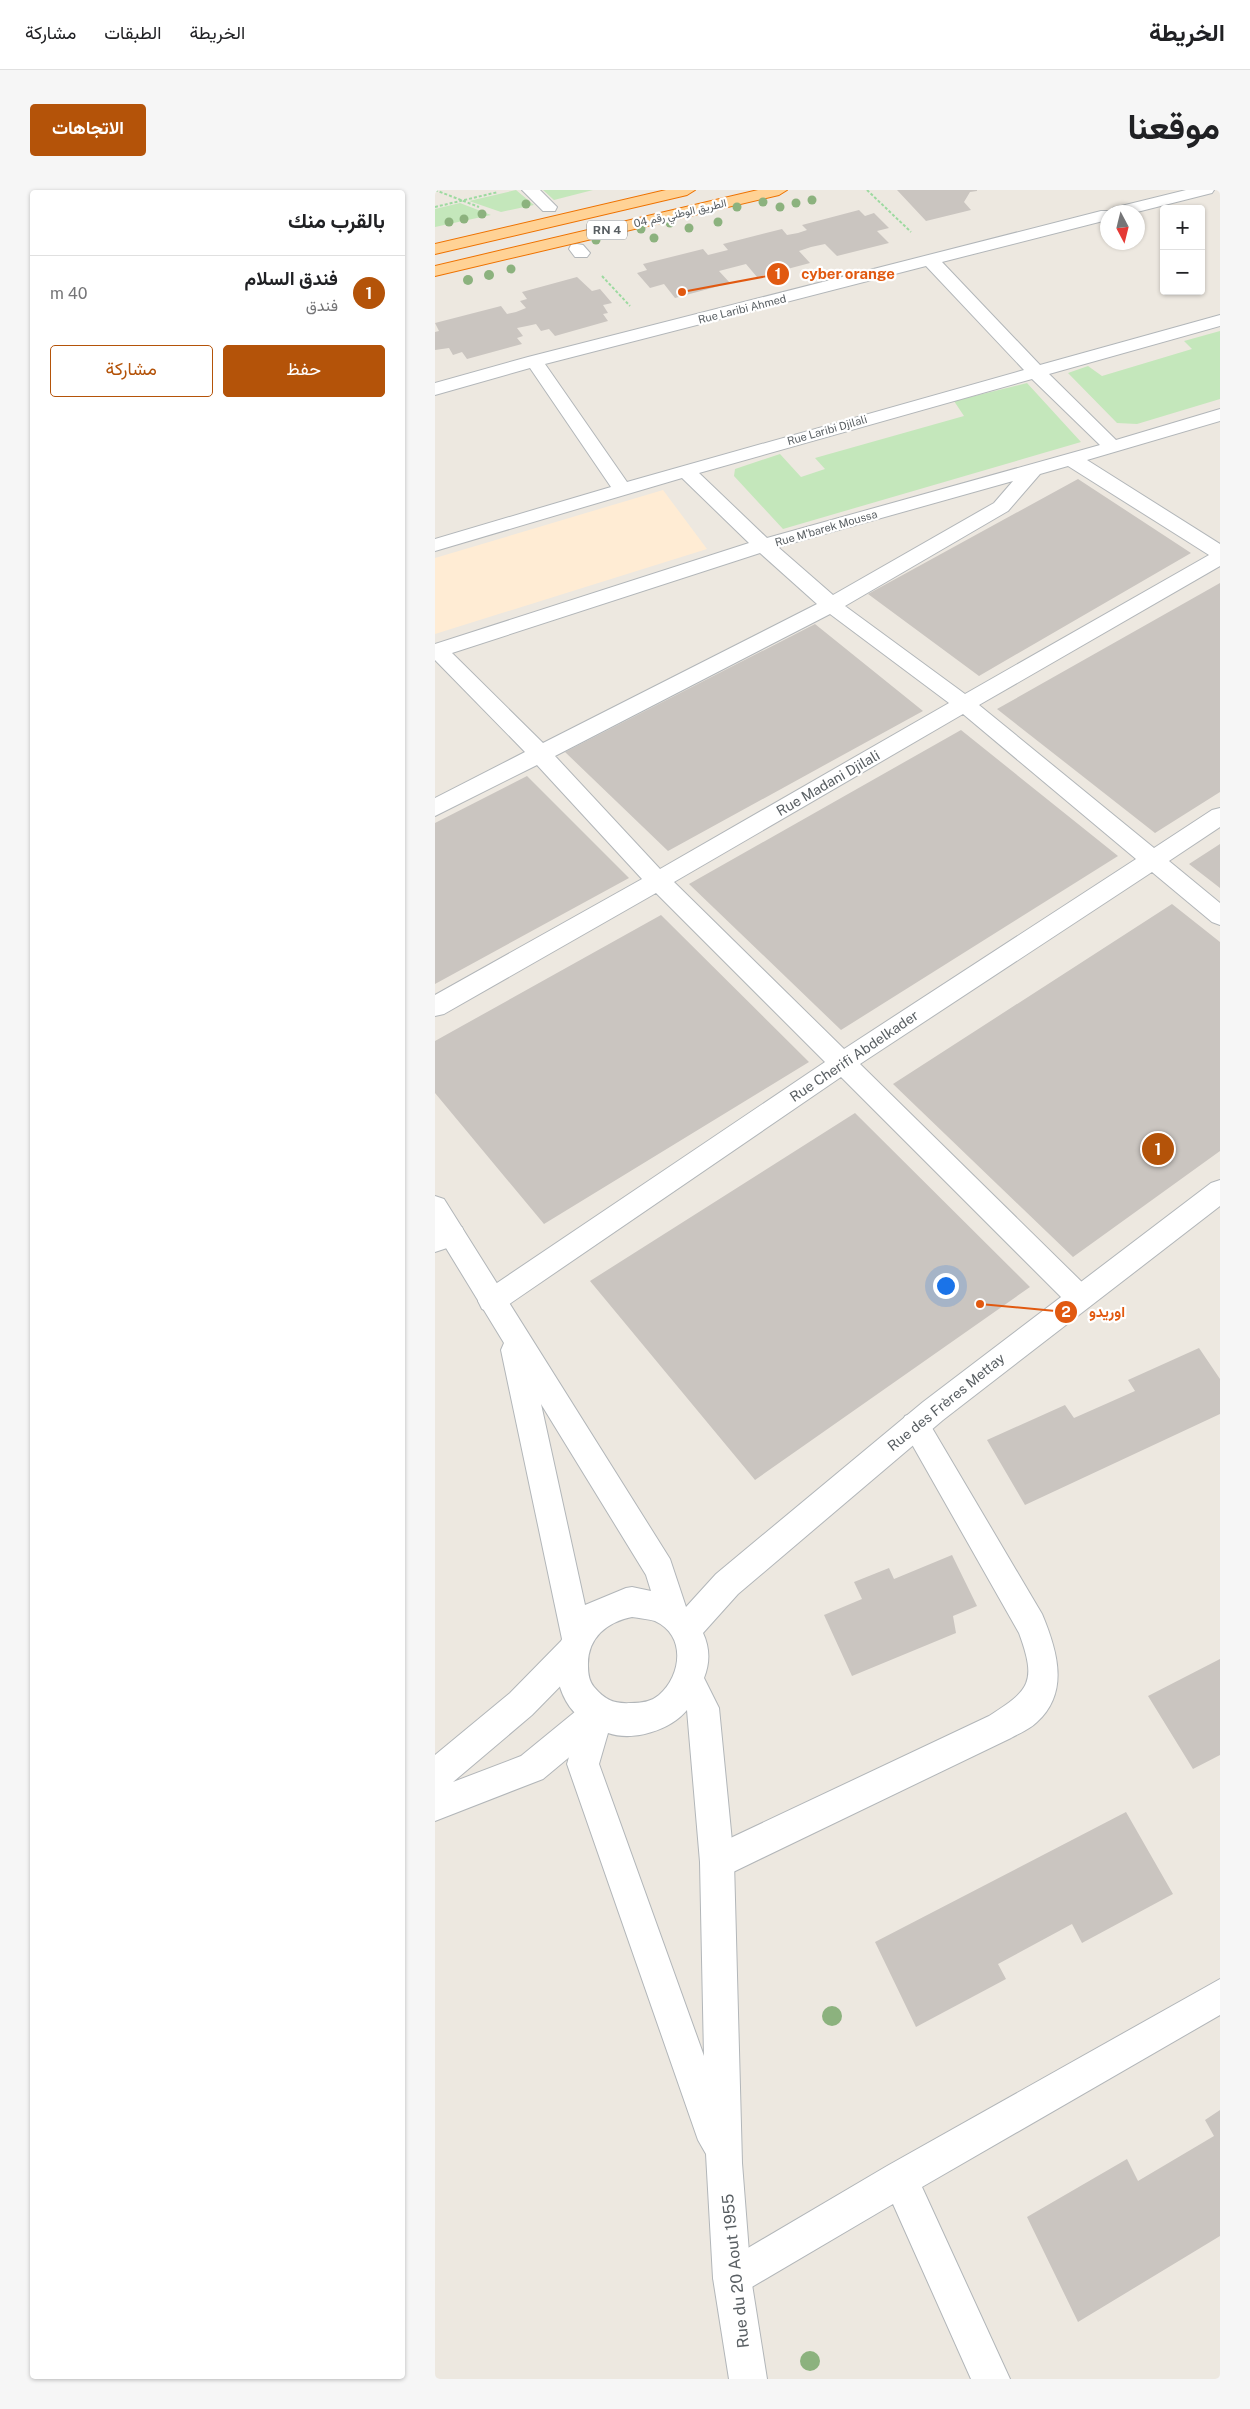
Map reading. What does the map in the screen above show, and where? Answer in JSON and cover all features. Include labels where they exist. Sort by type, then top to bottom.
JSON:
[{"type":"highway","name":"الطريق الوطني رقم 04","points":[[435,249],[687,190]]},
{"type":"highway","name":"الطريق الوطني رقم 04","points":[[435,271],[779,190]]},
{"type":"street","points":[[530,190],[549,206]]},
{"type":"street","points":[[1145,205],[1206,190]]},
{"type":"street","name":"Rue Laribi Ahmed","points":[[435,389],[535,361],[1100,218]]},
{"type":"street","points":[[931,261],[1035,371],[1113,447]]},
{"type":"street","name":"Rue Laribi Djilali","points":[[435,546],[686,471],[1220,320]]},
{"type":"street","points":[[535,361],[623,490]]},
{"type":"street","name":"Rue M'barek Moussa","points":[[436,650],[763,545],[1071,460],[1220,415]]},
{"type":"street","points":[[1071,460],[1220,553]]},
{"type":"street","points":[[435,808],[831,606],[1001,507],[1034,469]]},
{"type":"street","points":[[686,471],[763,545],[831,606],[963,703],[1150,860],[1220,916]]},
{"type":"street","name":"Rue Madani Djilali","points":[[435,1006],[659,882],[963,703],[1220,558]]},
{"type":"street","points":[[436,650],[540,754],[659,882],[841,1064],[1080,1298]]},
{"type":"street","name":"Rue Cherifi Abdelkader","points":[[492,1301],[841,1064],[1150,860],[1220,816]]},
{"type":"street","name":"Rue des Frères Mettay","points":[[680,1622],[915,1426],[1220,1191]]},
{"type":"street","points":[[435,1207],[443,1238],[492,1301],[510,1329],[659,1569],[680,1622],[694,1646],[694,1665],[690,1683],[677,1701],[659,1714],[639,1720],[618,1720],[598,1713],[582,1700],[574,1684],[571,1668],[575,1645],[510,1329]]},
{"type":"street","points":[[717,1862],[1000,1727],[1027,1710],[1043,1687],[1043,1655],[1031,1624],[915,1426]]},
{"type":"street","points":[[435,1776],[521,1704],[575,1645],[591,1620],[600,1613],[621,1604],[632,1602],[649,1603],[680,1622]]},
{"type":"street","points":[[690,1683],[703,1708],[717,1862],[724,2163]]},
{"type":"street","points":[[435,1805],[532,1768],[598,1713]]},
{"type":"street","points":[[598,1713],[583,1764],[724,2163]]},
{"type":"street","points":[[732,2278],[900,2179],[1220,1996]]},
{"type":"street","name":"Rue du 20 Aout 1955","points":[[724,2163],[732,2278],[748,2379]]},
{"type":"street","points":[[900,2179],[991,2379]]},
{"type":"path","points":[[435,190],[487,210]]},
{"type":"path","points":[[435,206],[505,190]]},
{"type":"path","points":[[867,190],[916,237],[931,261]]},
{"type":"shaded area","points":[[663,490],[707,549],[435,634],[435,558]]},
{"type":"green space","points":[[516,190],[534,205],[501,212],[469,201]]},
{"type":"green space","points":[[543,190],[593,190],[554,200]]},
{"type":"green space","points":[[460,203],[491,215],[435,227],[435,209]]},
{"type":"green space","points":[[1220,331],[1220,399],[1137,424],[1117,423],[1068,373],[1088,366],[1102,376],[1192,349],[1184,341]]},
{"type":"green space","points":[[1027,383],[1081,442],[783,529],[734,476],[735,469],[780,454],[801,477],[825,469],[815,458],[964,416],[954,401]]},
{"type":"building","points":[[897,190],[977,191],[970,192],[964,202],[971,210],[926,221]]},
{"type":"building","points":[[859,210],[865,216],[874,213],[889,228],[877,231],[889,243],[837,256],[825,244],[811,247],[799,251],[810,263],[757,277],[746,264],[719,271],[730,283],[675,298],[664,284],[650,288],[637,273],[647,270],[643,264],[703,249],[708,255],[728,250],[723,244],[782,229],[787,235],[798,233],[807,230],[802,225]]},
{"type":"building","points":[[577,277],[592,291],[600,289],[612,303],[603,305],[608,313],[603,314],[608,321],[555,336],[549,329],[541,331],[536,324],[517,328],[523,336],[517,338],[522,344],[467,359],[462,352],[453,355],[449,348],[435,350],[435,332],[439,331],[435,323],[501,306],[507,314],[516,312],[526,308],[520,301],[527,299],[522,292]]},
{"type":"building","points":[[1078,479],[1191,553],[979,676],[868,594]]},
{"type":"building","points":[[1220,583],[1220,792],[1155,833],[997,709]]},
{"type":"building","points":[[815,624],[923,711],[668,851],[565,752]]},
{"type":"building","points":[[961,730],[1118,856],[841,1030],[689,884]]},
{"type":"building","points":[[527,776],[629,878],[435,984],[435,823]]},
{"type":"building","points":[[1220,844],[1220,888],[1189,864]]},
{"type":"building","points":[[1172,904],[1220,942],[1220,1151],[1073,1257],[893,1084]]},
{"type":"building","points":[[661,915],[809,1062],[544,1224],[435,1093],[435,1041]]},
{"type":"building","points":[[855,1113],[1030,1287],[755,1480],[590,1281]]},
{"type":"building","points":[[1199,1348],[1220,1379],[1220,1414],[1025,1505],[987,1440],[1065,1405],[1074,1418],[1135,1391],[1128,1380]]},
{"type":"building","points":[[952,1555],[977,1606],[953,1616],[956,1633],[852,1676],[824,1615],[862,1599],[854,1582],[889,1568],[894,1579]]},
{"type":"building","points":[[1220,1659],[1220,1755],[1193,1769],[1148,1696]]},
{"type":"building","points":[[1126,1812],[1173,1894],[1082,1943],[1072,1924],[998,1964],[1006,1979],[916,2027],[875,1942]]},
{"type":"building","points":[[1220,2110],[1220,2236],[1078,2322],[1027,2217],[1127,2159],[1138,2181],[1214,2136],[1205,2120]]},
{"type":"place","name":"cyber orange","points":[[682,292]]},
{"type":"place","name":"فندق السلام","points":[[1158,1149]]},
{"type":"place","name":"اوريدو","points":[[980,1304]]}]
